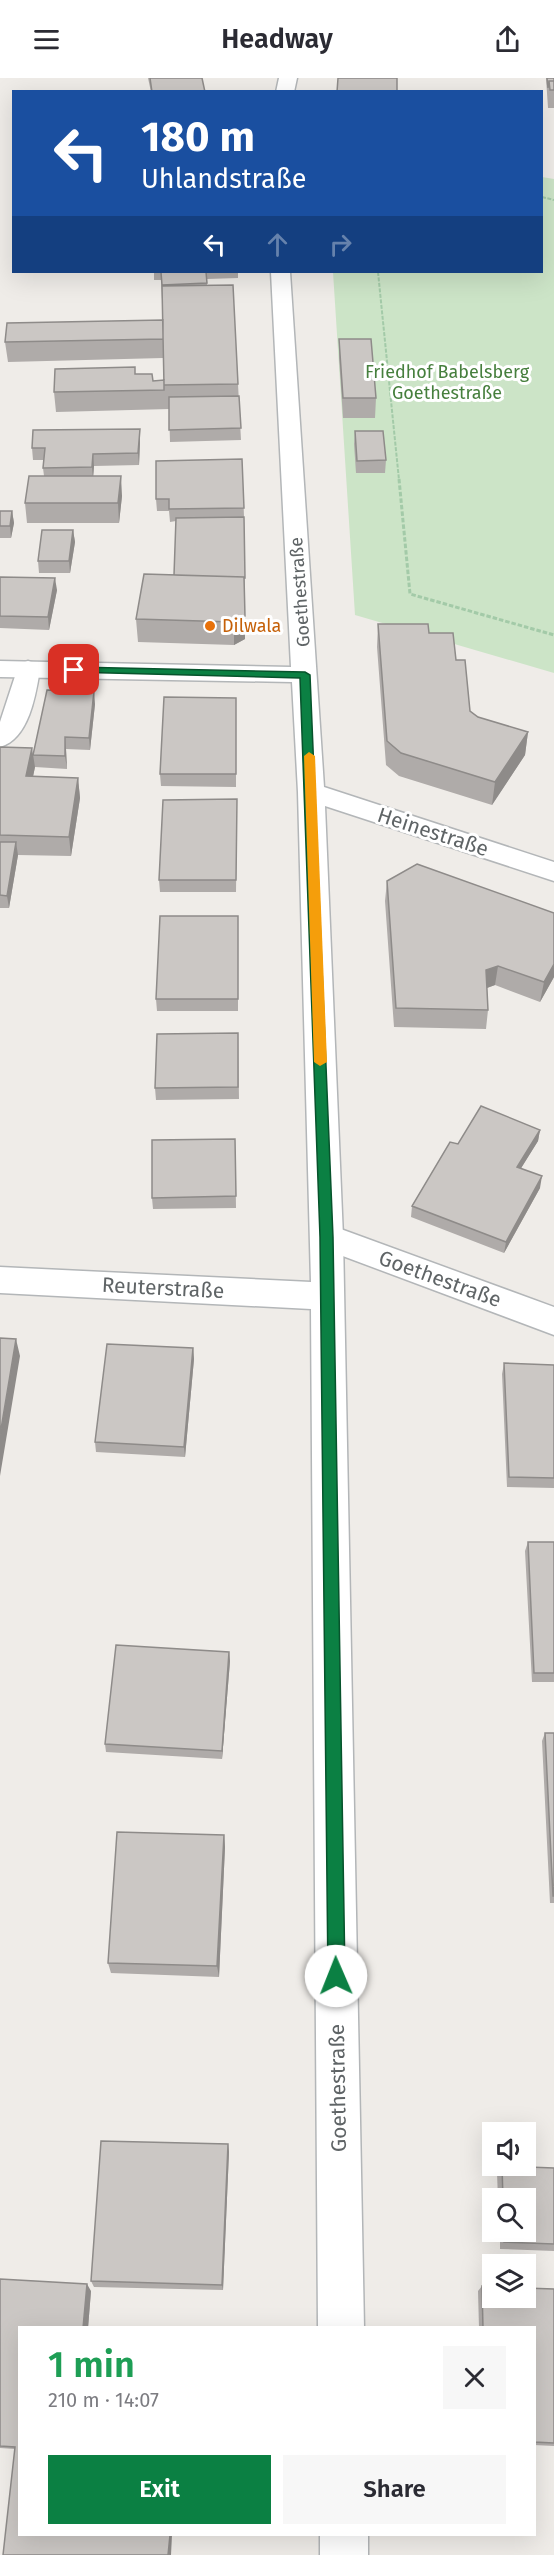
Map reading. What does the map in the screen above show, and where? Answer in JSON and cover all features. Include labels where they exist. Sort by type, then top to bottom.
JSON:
[{"type":"street","name":"Goethestraße","points":[[280,273],[311,792],[327,1237],[341,2326]]},
{"type":"street","points":[[0,669],[305,675]]},
{"type":"street","points":[[0,739],[8,732],[17,713],[28,669]]},
{"type":"street","name":"Heinestraße","points":[[311,792],[554,872]]},
{"type":"street","name":"Goethestraße","points":[[327,1237],[554,1321]]},
{"type":"street","name":"Reuterstraße","points":[[0,1280],[327,1296]]},
{"type":"street","points":[[344,2536],[344,2555]]},
{"type":"path","points":[[378,273],[410,594],[554,635]]},
{"type":"green space","name":"Friedhof Babelsberg Goethestraße","points":[[543,177],[554,179],[554,673],[355,615],[333,273],[543,273]]},
{"type":"building","points":[[150,78],[202,78],[205,90],[152,90]]},
{"type":"building","points":[[338,78],[397,78],[397,90],[337,90]]},
{"type":"building","points":[[547,78],[554,78],[554,81],[549,81],[548,88]]},
{"type":"building","points":[[549,81],[554,81],[554,90],[550,90]]},
{"type":"building","points":[[161,273],[206,273],[207,283],[162,285]]},
{"type":"building","points":[[233,285],[238,384],[164,385],[162,286]]},
{"type":"building","points":[[163,320],[163,339],[5,342],[7,323]]},
{"type":"building","points":[[339,339],[371,339],[376,398],[343,398]]},
{"type":"building","points":[[135,367],[135,374],[152,374],[153,381],[164,380],[164,390],[54,392],[55,369]]},
{"type":"building","points":[[239,396],[241,428],[169,430],[169,397]]},
{"type":"building","points":[[140,429],[138,453],[93,454],[92,467],[43,468],[45,448],[32,448],[33,430]]},
{"type":"building","points":[[355,431],[383,431],[386,460],[357,461]]},
{"type":"building","points":[[242,459],[244,508],[169,509],[169,499],[156,499],[156,461]]},
{"type":"building","points":[[29,476],[121,476],[118,503],[25,503]]},
{"type":"building","points":[[0,511],[12,511],[10,526],[0,526]]},
{"type":"building","points":[[244,517],[245,578],[174,575],[176,518]]},
{"type":"building","points":[[42,530],[73,530],[69,561],[38,561]]},
{"type":"building","points":[[144,574],[244,577],[245,616],[234,622],[136,619]]},
{"type":"building","points":[[0,577],[55,578],[48,617],[0,616]]},
{"type":"building","points":[[378,624],[428,624],[429,633],[453,633],[456,660],[465,660],[470,711],[478,717],[528,732],[495,782],[401,753],[387,741]]},
{"type":"building","points":[[47,690],[94,691],[89,738],[65,737],[65,756],[33,755]]},
{"type":"building","points":[[164,697],[236,698],[236,774],[160,774]]},
{"type":"building","points":[[0,747],[32,748],[26,776],[78,778],[69,837],[0,835]]},
{"type":"building","points":[[237,799],[236,880],[159,880],[163,800]]},
{"type":"building","points":[[0,842],[16,842],[7,896],[0,895]]},
{"type":"building","points":[[417,864],[554,913],[554,964],[544,982],[498,966],[486,970],[488,1010],[396,1008],[387,881]]},
{"type":"building","points":[[160,916],[238,916],[238,999],[156,999]]},
{"type":"building","points":[[238,1033],[238,1087],[155,1088],[157,1034]]},
{"type":"building","points":[[481,1106],[540,1130],[517,1167],[542,1176],[506,1242],[412,1206],[450,1142],[458,1144]]},
{"type":"building","points":[[235,1139],[236,1196],[152,1198],[152,1140]]},
{"type":"building","points":[[0,1338],[16,1339],[0,1435]]},
{"type":"building","points":[[107,1344],[193,1348],[184,1447],[95,1442]]},
{"type":"building","points":[[504,1363],[554,1365],[554,1478],[509,1477]]},
{"type":"building","points":[[528,1542],[554,1542],[554,1673],[534,1673]]},
{"type":"building","points":[[116,1645],[229,1652],[222,1751],[105,1744]]},
{"type":"building","points":[[545,1733],[554,1733],[554,1896],[553,1896]]},
{"type":"building","points":[[117,1832],[224,1835],[217,1966],[108,1963]]},
{"type":"building","points":[[101,2141],[228,2144],[222,2285],[91,2281]]},
{"type":"building","points":[[536,2167],[554,2168],[554,2244],[504,2242],[536,2242],[536,2188],[503,2188],[502,2176],[536,2176]]},
{"type":"building","points":[[0,2279],[87,2284],[83,2326],[18,2326],[18,2536],[170,2536],[168,2555],[3,2555],[15,2447],[0,2446]]},
{"type":"building","points":[[536,2288],[554,2289],[554,2443],[536,2442],[536,2326],[483,2326],[483,2308],[536,2308]]},
{"type":"slow traffic","points":[[309,756],[320,1062]]},
{"type":"place","name":"Dilwala","points":[[210,626]]},
{"type":"route","points":[[74,670],[305,675],[327,1237],[336,1976]]}]
